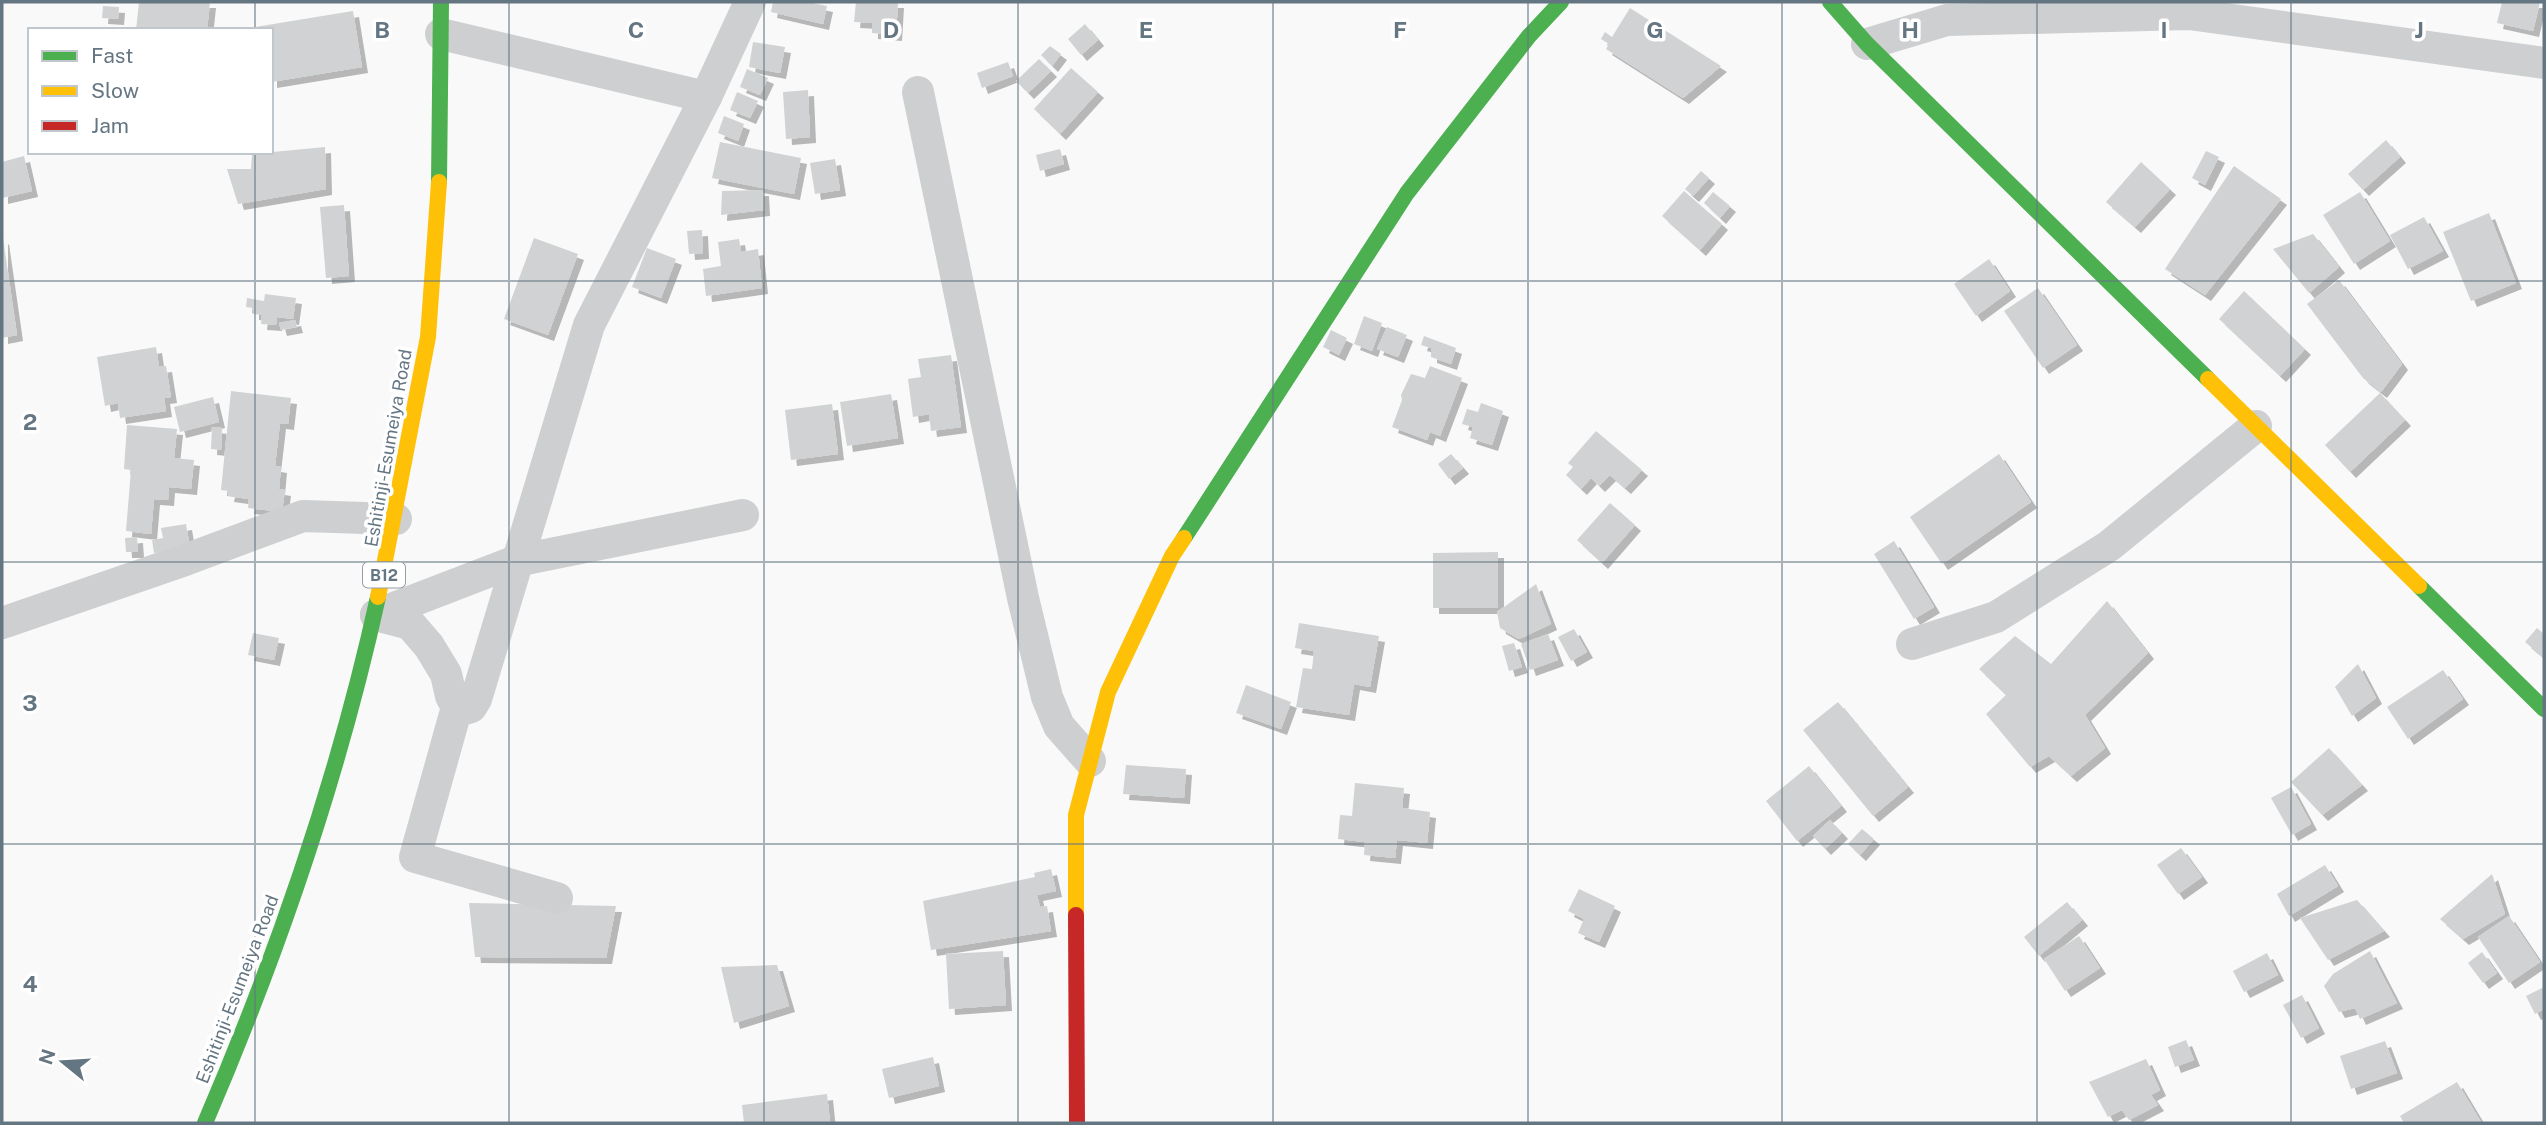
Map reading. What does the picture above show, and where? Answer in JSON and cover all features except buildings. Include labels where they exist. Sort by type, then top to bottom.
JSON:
[{"type":"main road","name":"Eshitinji-Esumeiya Road","points":[[205,1123],[231,1065],[286,920],[339,755],[376,615],[396,519],[429,323],[440,177],[441,2]]},
{"type":"main road","points":[[1077,1123],[1076,814],[1108,692],[1172,556],[1407,193],[1529,36],[1561,2]]},
{"type":"main road","points":[[1830,2],[1867,44],[2544,709]]},
{"type":"street","points":[[457,707],[471,707],[476,699],[589,325],[706,97],[750,2]]},
{"type":"street","points":[[1867,44],[1947,20],[2189,14],[2544,63]]},
{"type":"street","points":[[441,34],[706,97]]},
{"type":"street","points":[[918,92],[1023,598],[1047,697],[1059,726],[1090,761]]},
{"type":"street","points":[[1912,644],[1996,617],[2109,546],[2256,426]]},
{"type":"street","points":[[376,615],[516,561],[743,515]]},
{"type":"street","points":[[2,622],[185,560],[303,516],[396,519]]},
{"type":"street","points":[[376,615],[410,624],[446,674],[451,696],[457,707],[415,857],[557,898]]},
{"type":"traffic: fast","points":[[439,182],[441,2]]},
{"type":"traffic: fast","points":[[1184,538],[1407,193],[1529,36],[1561,2]]},
{"type":"traffic: fast","points":[[1830,2],[1867,44],[2208,379]]},
{"type":"traffic: fast","points":[[2419,586],[2544,709]]},
{"type":"traffic: fast","points":[[205,1123],[257,995],[304,865],[344,732],[378,597]]},
{"type":"traffic: slow","points":[[378,597],[428,337],[439,182]]},
{"type":"traffic: slow","points":[[2208,379],[2419,586]]},
{"type":"traffic: slow","points":[[1076,915],[1076,815],[1108,692],[1172,556],[1184,538]]},
{"type":"traffic: jam","points":[[1076,915],[1077,1123]]}]
